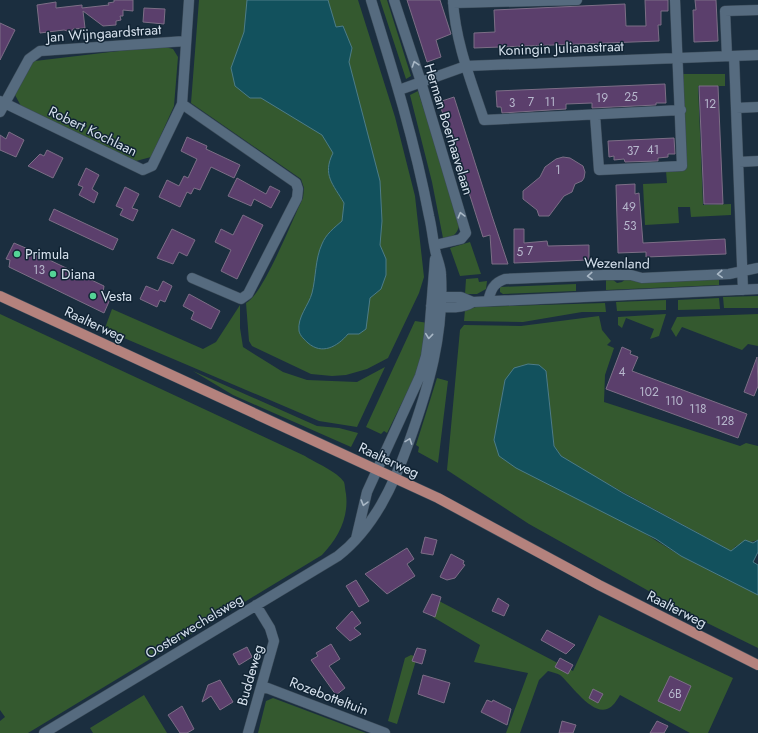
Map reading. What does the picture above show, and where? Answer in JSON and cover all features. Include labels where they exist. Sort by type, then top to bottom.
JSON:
[{"type":"main road","name":"Raalterweg","points":[[0,296],[438,498],[599,585],[758,665]]},
{"type":"street","points":[[189,0],[182,104],[296,183],[298,188],[297,198],[248,294],[241,299],[192,278]]},
{"type":"street","points":[[371,0],[399,90],[424,186],[435,249],[436,351],[431,376],[395,478]]},
{"type":"street","name":"Herman Boerhaavelaan","points":[[394,0],[421,82],[466,233],[461,239],[435,249]]},
{"type":"street","points":[[577,0],[453,2],[453,13],[466,66],[484,120],[680,110]]},
{"type":"street","points":[[595,115],[599,170],[682,166],[675,0]]},
{"type":"street","points":[[743,290],[736,108],[725,11],[758,10]]},
{"type":"street","name":"Jan Wijngaardstraat","points":[[1,106],[29,59],[40,51],[186,41]]},
{"type":"street","name":"Koningin Julianastraat","points":[[399,90],[466,66],[758,55]]},
{"type":"street","name":"Robert Kochlaan","points":[[1,106],[143,170],[152,166],[182,104]]},
{"type":"street","points":[[736,108],[758,107]]},
{"type":"street","points":[[739,162],[758,161]]},
{"type":"street","name":"Wezenland","points":[[488,301],[492,288],[497,282],[504,280],[624,275],[642,278],[720,274],[758,268]]},
{"type":"street","points":[[436,301],[460,297],[473,302],[758,290]]},
{"type":"street","points":[[356,539],[367,492],[376,469],[420,376],[426,356],[436,301]]},
{"type":"street","name":"Oosterwechelsweg","points":[[44,733],[333,559],[348,548],[365,529],[395,478]]},
{"type":"street","name":"Buddeweg","points":[[248,733],[274,641],[270,628],[256,605]]},
{"type":"street","name":"Rozebotteltuin","points":[[262,686],[385,733]]},
{"type":"shaded area","points":[[199,0],[358,0],[395,117],[415,196],[424,277],[419,293],[388,358],[367,369],[346,375],[332,376],[311,374],[252,346],[249,341],[246,303],[253,297],[269,272],[303,198],[304,188],[301,179],[191,103]]},
{"type":"shaded area","points":[[247,0],[328,0],[336,27],[343,26],[352,48],[349,62],[380,181],[382,221],[380,245],[386,259],[386,275],[381,289],[370,298],[366,329],[359,334],[348,334],[339,343],[329,348],[324,349],[313,347],[300,335],[299,326],[301,316],[312,293],[318,256],[322,244],[328,234],[342,221],[344,203],[330,179],[329,173],[330,161],[333,153],[322,135],[261,98],[250,98],[235,86],[231,68],[244,32]]},
{"type":"shaded area","points":[[380,0],[387,0],[411,76],[406,79]]},
{"type":"shaded area","points":[[161,46],[173,49],[178,57],[174,106],[151,157],[136,161],[21,106],[15,95],[31,63],[35,61]]},
{"type":"shaded area","points":[[683,74],[725,74],[725,86],[698,86],[703,205],[731,204],[731,215],[691,217],[690,207],[678,207],[679,223],[645,225],[643,184],[667,183],[666,171],[686,170]]},
{"type":"shaded area","points":[[418,91],[460,223],[455,234],[447,238],[443,238],[432,182],[410,95]]},
{"type":"shaded area","points":[[470,242],[481,274],[460,276],[450,248]]},
{"type":"shaded area","points":[[719,277],[719,285],[606,290],[606,279],[612,279],[617,283],[622,282],[627,278]]},
{"type":"shaded area","points":[[478,278],[479,282],[487,281],[486,289],[477,294],[465,294],[466,279]]},
{"type":"shaded area","points":[[576,284],[576,291],[503,294],[500,292],[500,287]]},
{"type":"shaded area","points":[[758,296],[758,308],[724,308],[723,297]]},
{"type":"shaded area","points":[[719,298],[720,309],[678,310],[678,300]]},
{"type":"shaded area","points":[[666,300],[666,310],[617,311],[616,302]]},
{"type":"shaded area","points":[[605,303],[606,312],[582,312],[523,322],[464,321],[465,310],[476,307]]},
{"type":"shaded area","points":[[240,305],[240,328],[243,347],[283,372],[307,380],[357,382],[385,367],[357,427],[319,421],[124,338],[105,328],[112,309],[203,349],[216,342]]},
{"type":"shaded area","points":[[0,314],[305,456],[341,478],[344,482],[346,494],[346,511],[341,527],[333,542],[322,555],[28,733],[0,733],[0,721],[5,717],[0,710]]},
{"type":"shaded area","points":[[666,314],[659,336],[650,339],[654,329],[626,318],[622,328],[618,325],[618,317]]},
{"type":"shaded area","points":[[758,314],[758,346],[748,344],[742,350],[682,327],[676,337],[671,329],[677,317]]},
{"type":"shaded area","points":[[599,316],[602,330],[611,341],[607,345],[614,348],[605,375],[604,402],[740,446],[746,443],[758,446],[758,540],[736,546],[731,551],[575,466],[561,456],[554,446],[546,371],[505,380],[494,440],[681,556],[758,595],[758,648],[697,618],[529,524],[447,470],[460,330],[464,325],[521,326]]},
{"type":"shaded area","points":[[415,321],[428,323],[417,372],[387,433],[384,431],[381,434],[366,427]]},
{"type":"shaded area","points":[[528,364],[539,365],[546,371],[554,446],[561,456],[623,493],[731,551],[745,540],[753,543],[758,540],[758,552],[753,562],[758,565],[758,595],[681,556],[656,539],[516,468],[499,456],[494,440],[505,380],[514,368]]},
{"type":"shaded area","points":[[193,371],[317,426],[339,428],[358,433],[351,447],[233,395]]},
{"type":"shaded area","points":[[437,378],[448,381],[438,463],[418,452],[419,447],[416,445]]},
{"type":"shaded area","points":[[439,601],[573,671],[599,615],[733,678],[708,733],[690,733],[620,695],[615,703],[607,709],[601,710],[594,707],[581,697],[560,675],[548,671],[539,680],[520,733],[506,733],[528,673],[474,662],[480,645],[433,617]]},
{"type":"shaded area","points":[[411,655],[417,657],[397,724],[388,721],[405,658]]},
{"type":"shaded area","points":[[144,695],[167,733],[93,733],[90,728]]},
{"type":"shaded area","points":[[273,698],[366,733],[258,733],[266,701]]},
{"type":"building","points":[[114,0],[133,0],[133,11],[123,10],[123,16],[120,16],[121,20],[116,21],[116,25],[103,26],[83,11],[85,28],[73,29],[71,32],[64,30],[40,33],[37,5],[56,2],[56,8],[82,5],[82,8],[109,5],[108,3],[114,2]]},
{"type":"building","points":[[407,0],[440,0],[451,34],[436,40],[441,57],[427,62]]},
{"type":"building","points":[[645,0],[668,0],[668,11],[661,11],[661,25],[658,25],[659,41],[474,48],[474,33],[495,32],[494,10],[625,4],[626,26],[646,26]]},
{"type":"building","points":[[695,0],[716,0],[718,41],[694,42],[693,10],[696,10]]},
{"type":"building","points":[[144,8],[165,9],[164,24],[143,22]]},
{"type":"building","points":[[0,23],[15,30],[0,60]]},
{"type":"building","points":[[665,84],[666,103],[656,103],[656,105],[592,108],[592,103],[566,104],[566,109],[502,113],[501,107],[497,107],[496,91]]},
{"type":"building","points":[[699,86],[718,86],[723,204],[704,204]]},
{"type":"building","points":[[454,97],[508,264],[492,264],[490,235],[483,237],[439,102]]},
{"type":"building","points":[[9,132],[24,140],[16,157],[0,150],[0,135],[6,139]]},
{"type":"building","points":[[187,137],[207,146],[206,149],[240,165],[234,178],[211,167],[200,190],[194,188],[191,194],[187,192],[180,207],[159,197],[167,180],[179,186],[184,176],[188,178],[197,159],[181,151]]},
{"type":"building","points":[[674,138],[675,154],[668,154],[668,157],[658,158],[658,161],[625,162],[624,159],[614,160],[614,156],[609,157],[608,141]]},
{"type":"building","points":[[47,150],[63,158],[53,178],[28,166],[40,154],[44,156]]},
{"type":"building","points":[[563,157],[570,158],[583,166],[585,172],[584,178],[582,181],[575,184],[572,192],[564,196],[549,216],[539,216],[537,210],[523,199],[523,191],[540,177],[545,167],[556,159]]},
{"type":"building","points":[[86,168],[99,175],[92,189],[98,193],[94,203],[79,195],[83,187],[78,185]]},
{"type":"building","points":[[237,178],[266,194],[270,186],[280,191],[271,208],[254,199],[251,206],[228,196]]},
{"type":"building","points":[[635,184],[635,194],[639,193],[643,243],[725,239],[726,254],[646,257],[646,252],[618,253],[616,185]]},
{"type":"building","points":[[125,187],[139,194],[132,208],[138,210],[133,221],[120,215],[123,209],[116,206]]},
{"type":"building","points":[[54,209],[118,239],[113,250],[49,220]]},
{"type":"building","points":[[243,215],[263,225],[237,279],[221,271],[231,250],[215,242],[221,229],[233,235]]},
{"type":"building","points":[[172,229],[195,240],[187,256],[179,252],[173,264],[157,258]]},
{"type":"building","points":[[514,229],[524,229],[524,243],[547,241],[548,246],[589,245],[589,260],[514,263]]},
{"type":"building","points":[[14,243],[42,255],[41,256],[104,286],[103,293],[111,297],[104,313],[9,267],[10,260],[6,259]]},
{"type":"building","points":[[163,281],[172,286],[165,302],[160,300],[157,307],[140,299],[146,286],[158,291]]},
{"type":"building","points":[[189,294],[220,311],[211,329],[191,319],[194,312],[183,306]]},
{"type":"building","points":[[622,347],[631,351],[630,354],[638,357],[632,371],[747,414],[738,438],[606,389]]},
{"type":"building","points":[[757,357],[758,386],[754,396],[744,392]]},
{"type":"building","points":[[425,537],[437,540],[433,555],[421,553]]},
{"type":"building","points":[[407,548],[414,559],[407,564],[415,576],[387,594],[365,574]]},
{"type":"building","points":[[451,554],[464,561],[463,564],[465,565],[455,578],[447,580],[440,577]]},
{"type":"building","points":[[356,580],[369,601],[359,607],[346,586]]},
{"type":"building","points":[[432,594],[441,597],[435,617],[423,612]]},
{"type":"building","points":[[498,598],[509,605],[504,616],[492,611]]},
{"type":"building","points":[[352,611],[361,623],[354,628],[361,634],[350,641],[336,628]]},
{"type":"building","points":[[547,630],[575,645],[566,654],[541,640]]},
{"type":"building","points":[[331,644],[340,659],[329,666],[345,688],[336,695],[311,660],[318,656],[316,653]]},
{"type":"building","points":[[247,647],[252,657],[239,665],[233,654]]},
{"type":"building","points":[[417,648],[426,650],[422,664],[412,661]]},
{"type":"building","points":[[560,658],[573,665],[568,674],[555,667]]},
{"type":"building","points":[[423,675],[450,683],[444,703],[418,694]]},
{"type":"building","points":[[670,676],[691,686],[680,711],[658,701]]},
{"type":"building","points":[[220,680],[233,702],[220,710],[211,696],[202,702],[208,685]]},
{"type":"building","points":[[593,689],[603,694],[598,703],[589,698]]},
{"type":"building","points":[[487,700],[492,702],[493,700],[511,709],[507,725],[481,712]]},
{"type":"building","points":[[182,706],[194,729],[187,733],[180,733],[168,715]]},
{"type":"building","points":[[562,721],[576,725],[573,733],[559,733]]},
{"type":"building","points":[[657,721],[668,726],[664,733],[650,733]]},
{"type":"place","name":"Primula","points":[[17,254]]},
{"type":"place","name":"Diana","points":[[53,274]]},
{"type":"place","name":"Vesta","points":[[93,296]]}]
